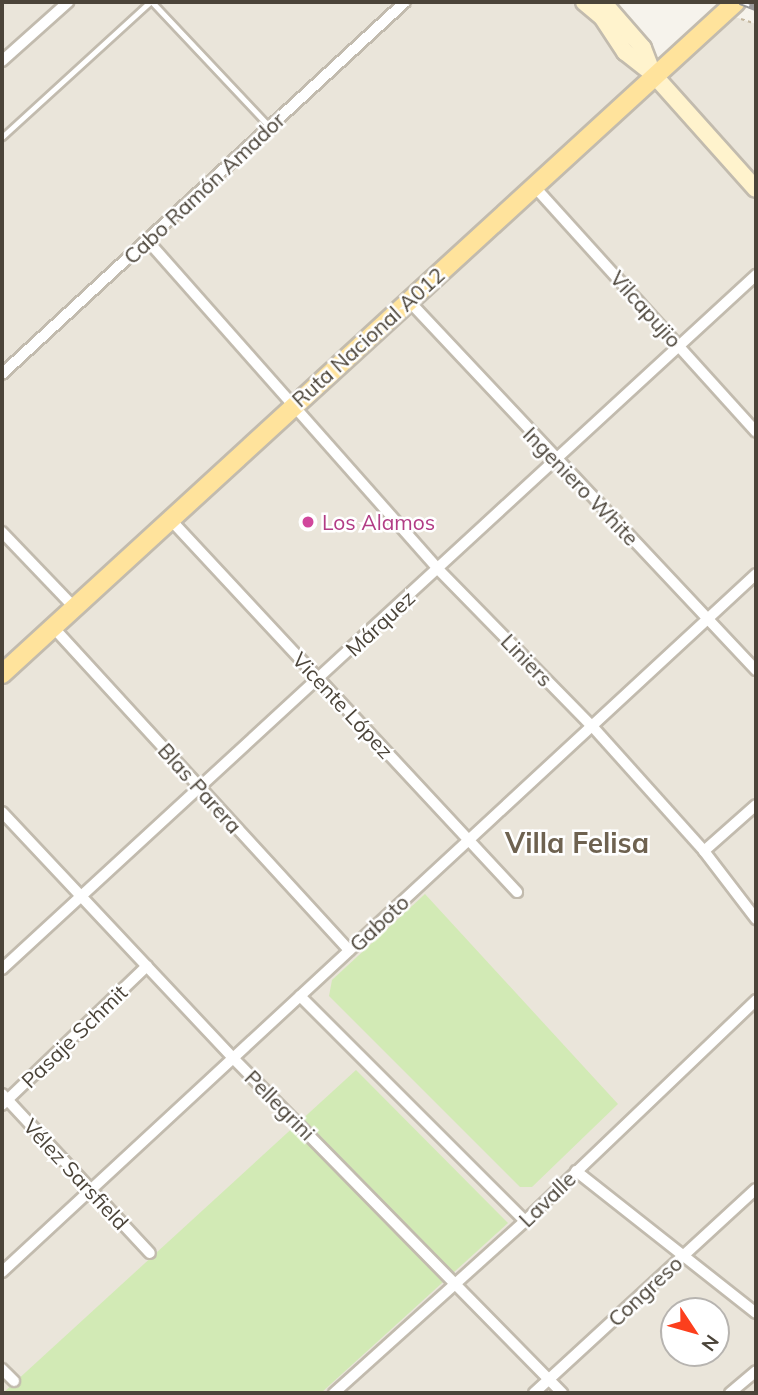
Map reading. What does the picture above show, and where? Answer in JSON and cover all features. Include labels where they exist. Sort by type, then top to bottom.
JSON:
[{"type":"main road","points":[[584,2],[602,17],[625,52],[653,74],[756,189]]},
{"type":"main road","points":[[603,2],[643,48],[653,74]]},
{"type":"main road","name":"Ruta Nacional A012","points":[[2,674],[653,74],[736,2]]},
{"type":"street","points":[[2,61],[68,2]]},
{"type":"street","name":"Cabo Ramón Amador","points":[[2,374],[405,2]]},
{"type":"street","name":"Vilcapujio","points":[[534,186],[756,432]]},
{"type":"street","name":"Liniers","points":[[147,240],[439,569],[592,726],[704,851],[756,919]]},
{"type":"street","name":"Márquez","points":[[2,969],[756,275]]},
{"type":"street","name":"Ingeniero White","points":[[408,300],[556,461],[756,670]]},
{"type":"street","name":"Vicente López","points":[[169,518],[517,892]]},
{"type":"street","points":[[2,531],[73,606]]},
{"type":"street","name":"Gaboto","points":[[2,1272],[756,574]]},
{"type":"street","name":"Blas Parera","points":[[52,626],[349,950]]},
{"type":"street","points":[[704,851],[756,805]]},
{"type":"street","name":"Pellegrini","points":[[2,811],[233,1058],[458,1283],[562,1393]]},
{"type":"street","name":"Pasaje Schmit","points":[[4,1099],[146,966]]},
{"type":"street","points":[[300,996],[525,1221]]},
{"type":"street","name":"Lavalle","points":[[334,1393],[525,1221],[756,1000]]},
{"type":"street","name":"Vélez Sarsfield","points":[[4,1099],[150,1253]]},
{"type":"street","points":[[576,1171],[756,1313]]},
{"type":"street","name":"Congreso","points":[[534,1393],[756,1189]]},
{"type":"street","points":[[2,1368],[14,1381]]},
{"type":"street","points":[[730,1393],[756,1371]]},
{"type":"lane","points":[[2,137],[151,2],[270,127]]},
{"type":"shaded area","points":[[2,2],[603,2],[653,74],[723,13],[756,24],[756,1393],[2,1393]]},
{"type":"green space","points":[[425,894],[618,1104],[532,1187],[520,1187],[329,996],[332,980]]},
{"type":"green space","points":[[356,1070],[508,1223],[321,1393],[3,1393]]},
{"type":"railway","points":[[740,2],[756,8]]},
{"type":"place","name":"Los Alamos","points":[[308,522]]},
{"type":"district","name":"Villa Felisa","points":[[577,843]]}]
